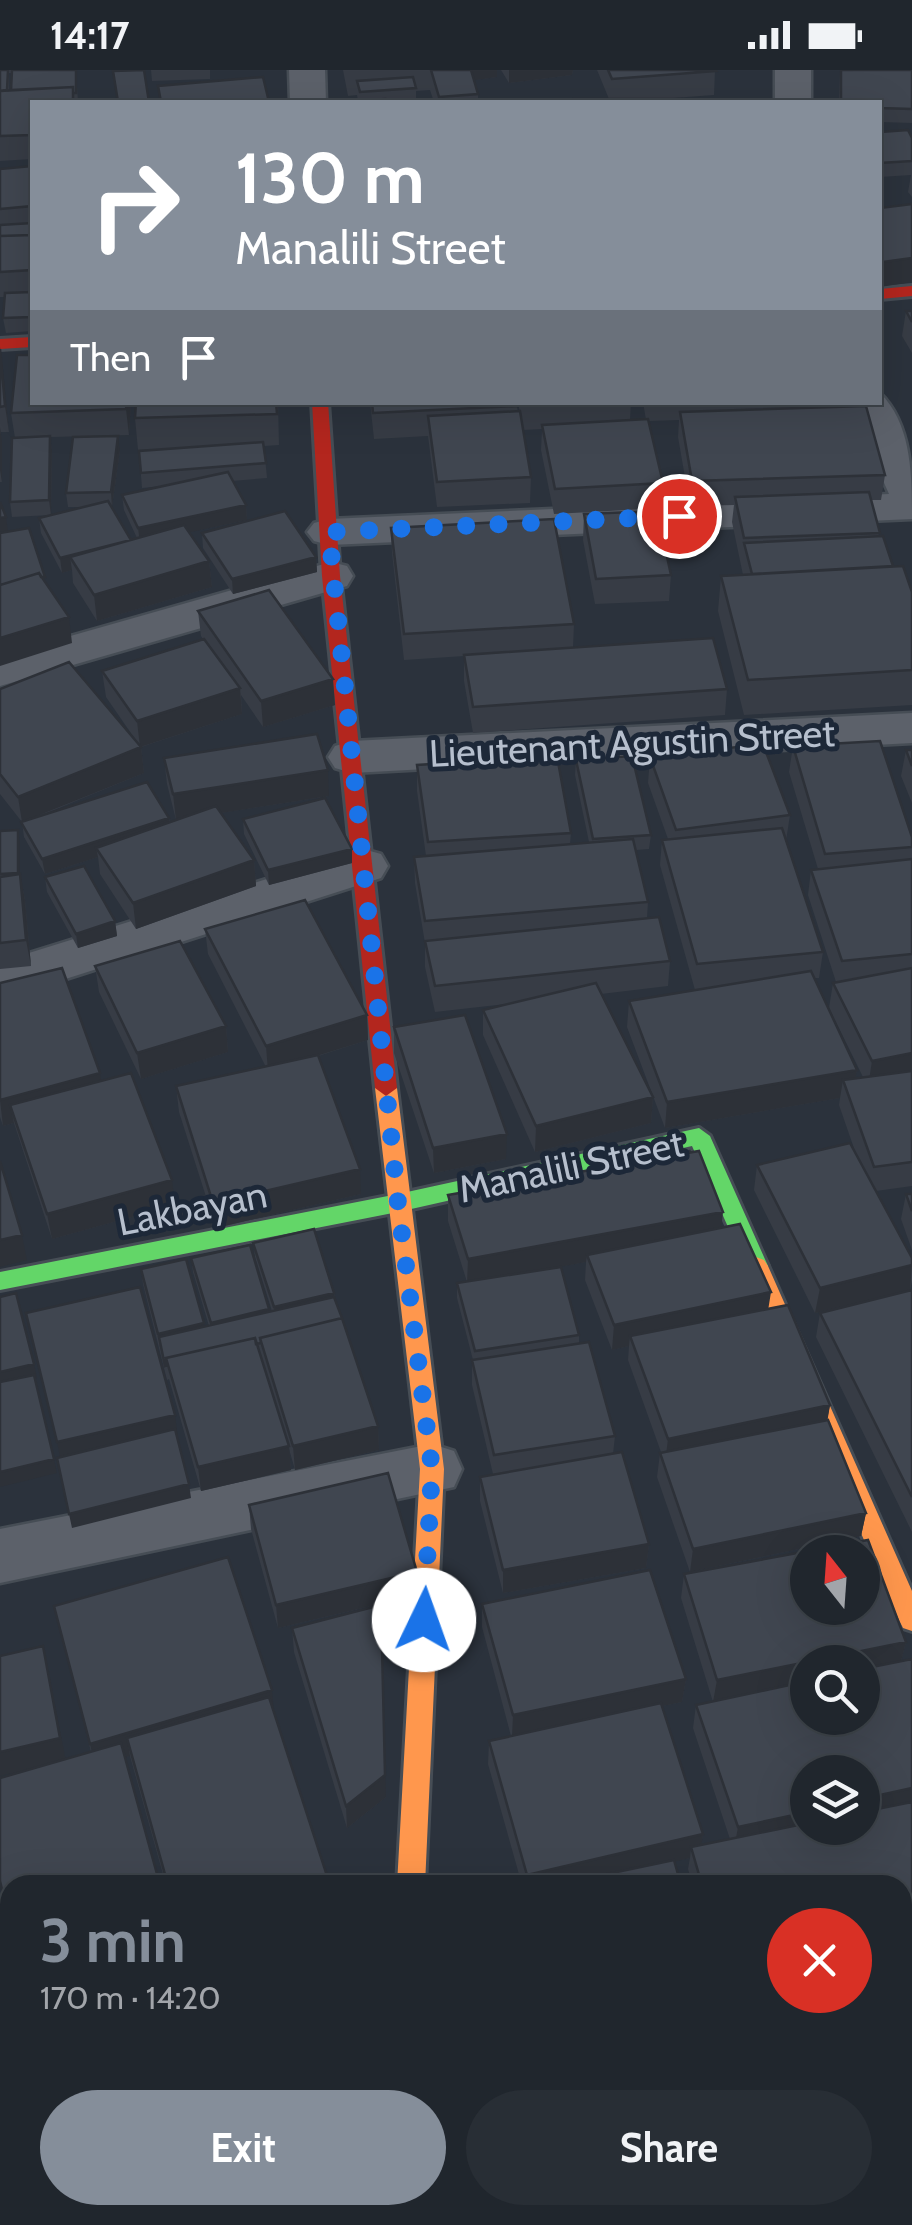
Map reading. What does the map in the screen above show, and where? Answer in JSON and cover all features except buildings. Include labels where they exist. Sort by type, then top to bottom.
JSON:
[{"type":"street","points":[[307,70],[308,100]]},
{"type":"street","points":[[793,70],[794,100]]},
{"type":"street","points":[[882,294],[912,291]]},
{"type":"street","points":[[0,344],[30,342]]},
{"type":"street","points":[[320,405],[330,554],[398,1203],[432,1469],[412,1875]]},
{"type":"street","points":[[869,405],[912,498]]},
{"type":"street","points":[[0,670],[330,554],[912,506]]},
{"type":"street","name":"Lieutenant Agustin Street","points":[[352,757],[912,728]]},
{"type":"street","points":[[0,981],[363,866]]},
{"type":"street","name":"Manalili Street","points":[[398,1203],[699,1136],[912,1620]]},
{"type":"street","name":"Lakbayan","points":[[0,1281],[398,1203]]},
{"type":"street","points":[[0,1556],[432,1469]]},
{"type":"traffic: fast","points":[[0,1281],[398,1203],[699,1136],[756,1266]]},
{"type":"traffic: slow","points":[[386,1088],[432,1469],[412,1875]]},
{"type":"traffic: slow","points":[[756,1266],[912,1620]]},
{"type":"traffic: jam","points":[[882,294],[912,291]]},
{"type":"traffic: jam","points":[[0,344],[30,342]]},
{"type":"traffic: jam","points":[[320,405],[331,576],[386,1088]]},
{"type":"route","points":[[424,1620],[432,1469],[398,1203],[329,532],[679,516]]}]
